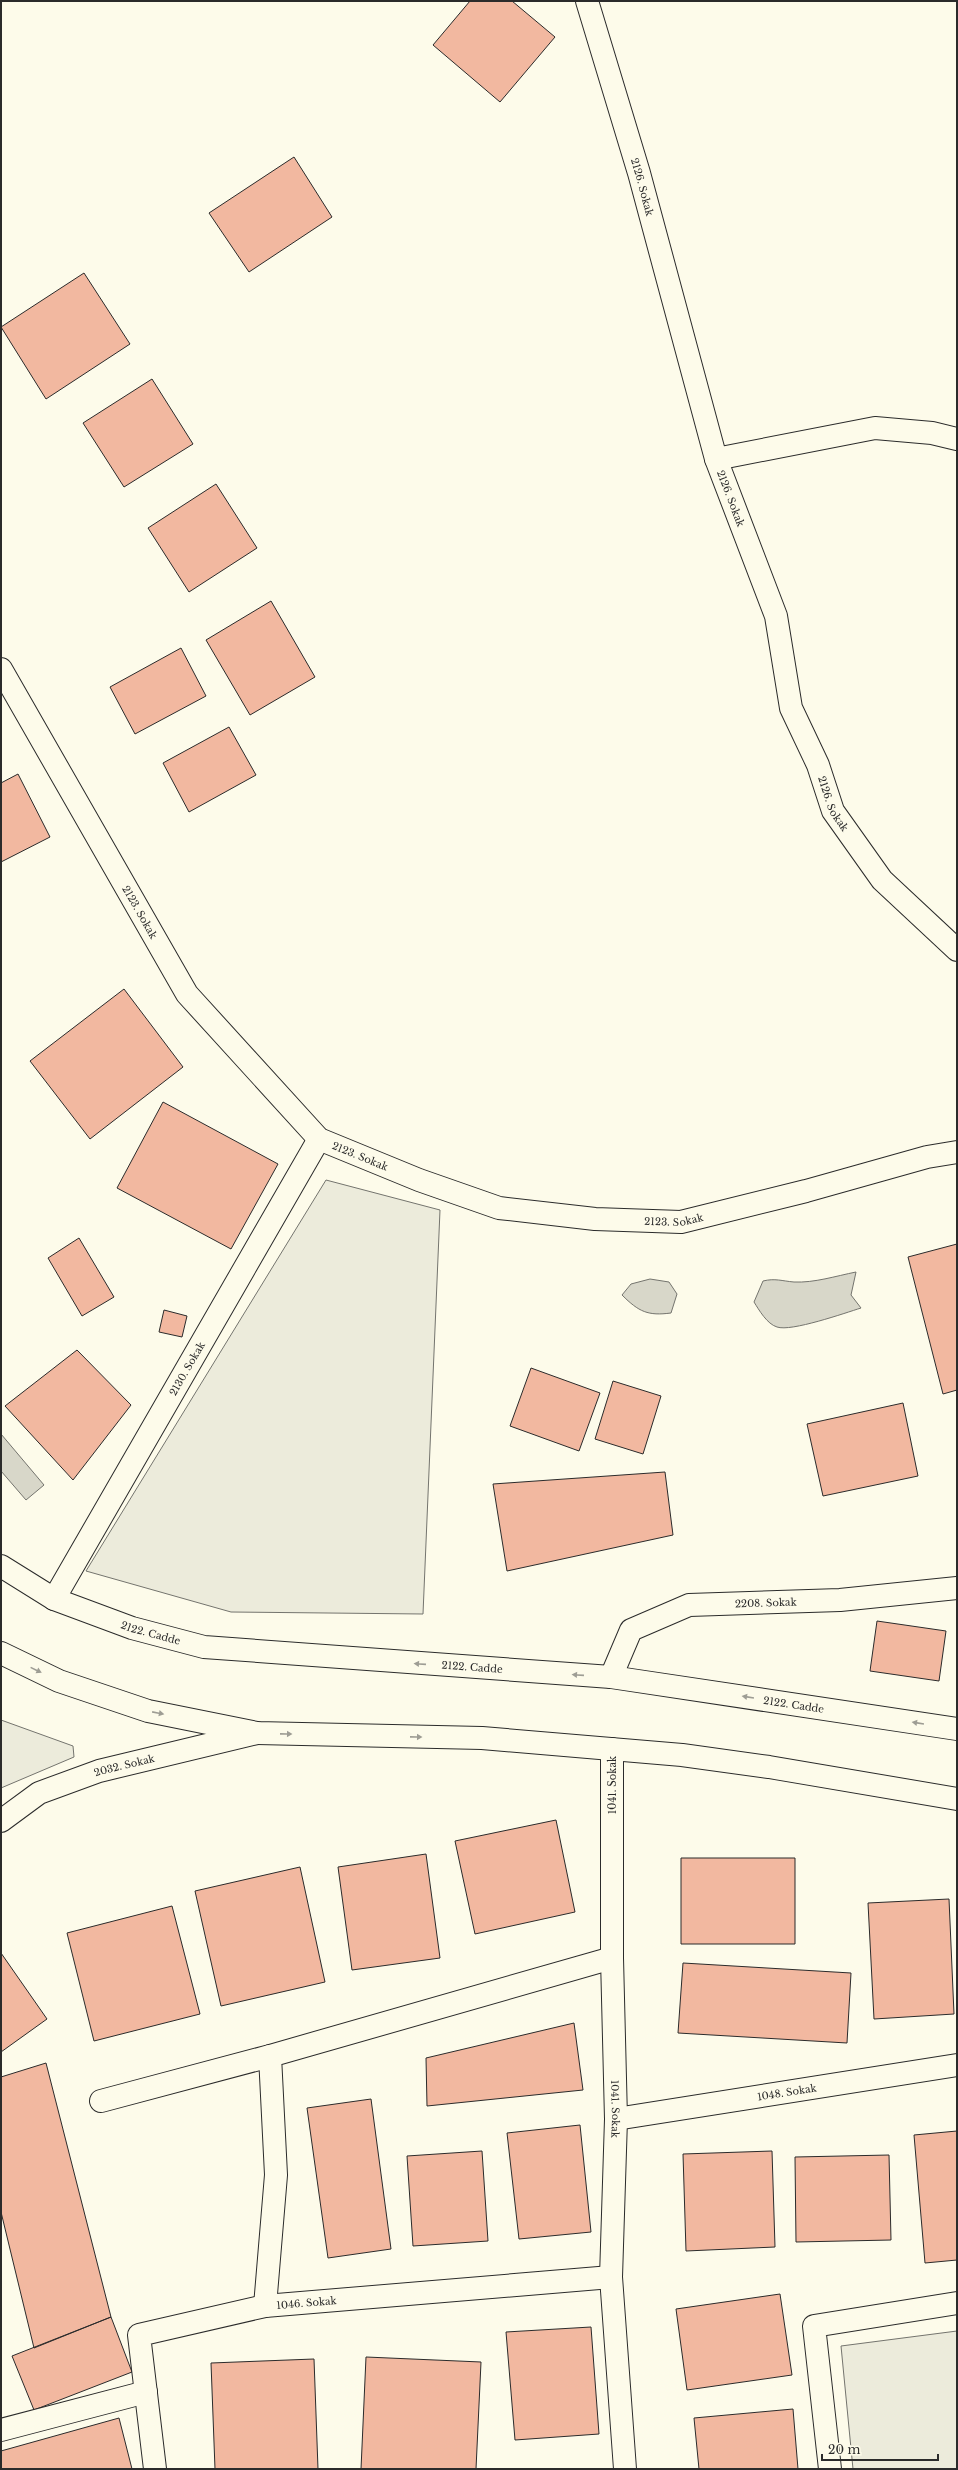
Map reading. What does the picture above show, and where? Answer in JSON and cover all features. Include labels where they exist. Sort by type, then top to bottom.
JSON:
[{"type":"main road","name":"2126. Sokak","points":[[587,1],[639,173],[716,459],[776,616],[791,708],[818,765],[833,811],[882,880],[957,950]]},
{"type":"main road","points":[[716,459],[874,428],[932,433],[957,439]]},
{"type":"main road","name":"2123. Sokak","points":[[1,669],[8,694],[187,994],[319,1139],[419,1180],[499,1208],[595,1219],[681,1222],[806,1191],[926,1157],[957,1152]]},
{"type":"main road","name":"2130. Sokak","points":[[54,1599],[319,1139]]},
{"type":"main road","name":"2122. Cadde","points":[[1,1566],[54,1599],[132,1628],[204,1647],[611,1677],[957,1729]]},
{"type":"main road","name":"2208. Sokak","points":[[611,1677],[631,1630],[689,1605],[840,1600],[957,1588]]},
{"type":"main road","points":[[1,1653],[59,1682],[148,1711],[257,1733],[482,1738],[682,1754],[769,1767],[956,1802]]},
{"type":"main road","name":"2032. Sokak","points":[[1,1821],[39,1793],[99,1771],[257,1733]]},
{"type":"main road","name":"1041. Sokak","points":[[612,1749],[612,1958],[616,2119],[611,2277],[625,2469]]},
{"type":"main road","points":[[101,2101],[270,2056],[612,1958]]},
{"type":"main road","points":[[265,2306],[276,2175],[270,2056]]},
{"type":"main road","name":"1048. Sokak","points":[[616,2119],[957,2065]]},
{"type":"main road","name":"1046. Sokak","points":[[155,2469],[139,2335],[265,2306],[611,2277]]},
{"type":"main road","points":[[830,2469],[814,2326],[957,2302]]},
{"type":"main road","points":[[1,2430],[146,2392]]},
{"type":"shaded area","points":[[326,1180],[440,1210],[423,1614],[231,1612],[86,1571]]},
{"type":"shaded area","points":[[856,1272],[851,1295],[861,1308],[831,1318],[794,1327],[777,1327],[767,1320],[754,1302],[763,1281],[775,1280],[802,1282],[825,1279]]},
{"type":"shaded area","points":[[650,1279],[669,1282],[677,1294],[671,1313],[656,1314],[644,1312],[622,1295],[631,1284]]},
{"type":"shaded area","points":[[1,1434],[44,1485],[26,1500],[1,1471]]},
{"type":"shaded area","points":[[1,1720],[73,1746],[74,1757],[1,1788]]},
{"type":"shaded area","points":[[957,2331],[957,2469],[853,2469],[841,2346]]},
{"type":"building","points":[[470,1],[512,1],[555,37],[500,102],[433,45]]},
{"type":"building","points":[[294,157],[332,217],[249,272],[209,213]]},
{"type":"building","points":[[84,273],[130,344],[46,399],[1,327]]},
{"type":"building","points":[[152,379],[193,444],[124,487],[83,423]]},
{"type":"building","points":[[216,484],[257,548],[189,592],[148,528]]},
{"type":"building","points":[[271,601],[315,677],[250,715],[206,640]]},
{"type":"building","points":[[181,648],[206,696],[135,734],[110,687]]},
{"type":"building","points":[[229,727],[256,775],[189,812],[163,763]]},
{"type":"building","points":[[18,774],[50,837],[1,862],[1,783]]},
{"type":"building","points":[[124,989],[183,1067],[90,1139],[30,1061]]},
{"type":"building","points":[[163,1102],[278,1164],[231,1249],[117,1188]]},
{"type":"building","points":[[79,1238],[114,1297],[82,1316],[48,1258]]},
{"type":"building","points":[[957,1244],[957,1390],[943,1394],[908,1257]]},
{"type":"building","points":[[164,1310],[187,1316],[182,1337],[159,1332]]},
{"type":"building","points":[[77,1350],[131,1405],[73,1480],[5,1406]]},
{"type":"building","points":[[531,1368],[600,1393],[579,1451],[510,1426]]},
{"type":"building","points":[[613,1381],[661,1396],[643,1454],[595,1439]]},
{"type":"building","points":[[903,1403],[918,1476],[823,1496],[807,1424]]},
{"type":"building","points":[[665,1472],[673,1535],[507,1571],[493,1484]]},
{"type":"building","points":[[877,1621],[946,1631],[939,1681],[870,1671]]},
{"type":"building","points":[[556,1820],[575,1912],[475,1934],[455,1841]]},
{"type":"building","points":[[426,1854],[440,1958],[352,1970],[338,1867]]},
{"type":"building","points":[[681,1858],[795,1858],[795,1944],[681,1944]]},
{"type":"building","points":[[300,1867],[325,1982],[221,2006],[195,1891]]},
{"type":"building","points":[[949,1899],[954,2014],[874,2019],[868,1903]]},
{"type":"building","points":[[172,1906],[200,2014],[94,2041],[67,1933]]},
{"type":"building","points":[[1,1953],[47,2019],[1,2052]]},
{"type":"building","points":[[683,1963],[851,1973],[847,2043],[678,2033]]},
{"type":"building","points":[[574,2023],[583,2090],[427,2106],[426,2058]]},
{"type":"building","points":[[46,2063],[111,2317],[34,2348],[1,2212],[1,2077]]},
{"type":"building","points":[[371,2099],[391,2249],[328,2258],[307,2108]]},
{"type":"building","points":[[580,2125],[591,2232],[519,2239],[507,2133]]},
{"type":"building","points":[[957,2131],[957,2260],[925,2263],[914,2135]]},
{"type":"building","points":[[482,2151],[488,2241],[413,2246],[407,2156]]},
{"type":"building","points":[[772,2151],[775,2247],[686,2251],[683,2154]]},
{"type":"building","points":[[889,2155],[891,2240],[796,2242],[795,2157]]},
{"type":"building","points":[[780,2294],[792,2375],[687,2390],[676,2309]]},
{"type":"building","points":[[111,2317],[132,2372],[34,2410],[12,2356]]},
{"type":"building","points":[[591,2327],[599,2434],[515,2440],[506,2332]]},
{"type":"building","points":[[366,2357],[481,2362],[476,2469],[361,2469]]},
{"type":"building","points":[[314,2359],[318,2469],[215,2469],[211,2363]]},
{"type":"building","points":[[793,2409],[798,2469],[699,2469],[694,2418]]},
{"type":"building","points":[[119,2418],[132,2469],[1,2469],[1,2451]]}]
